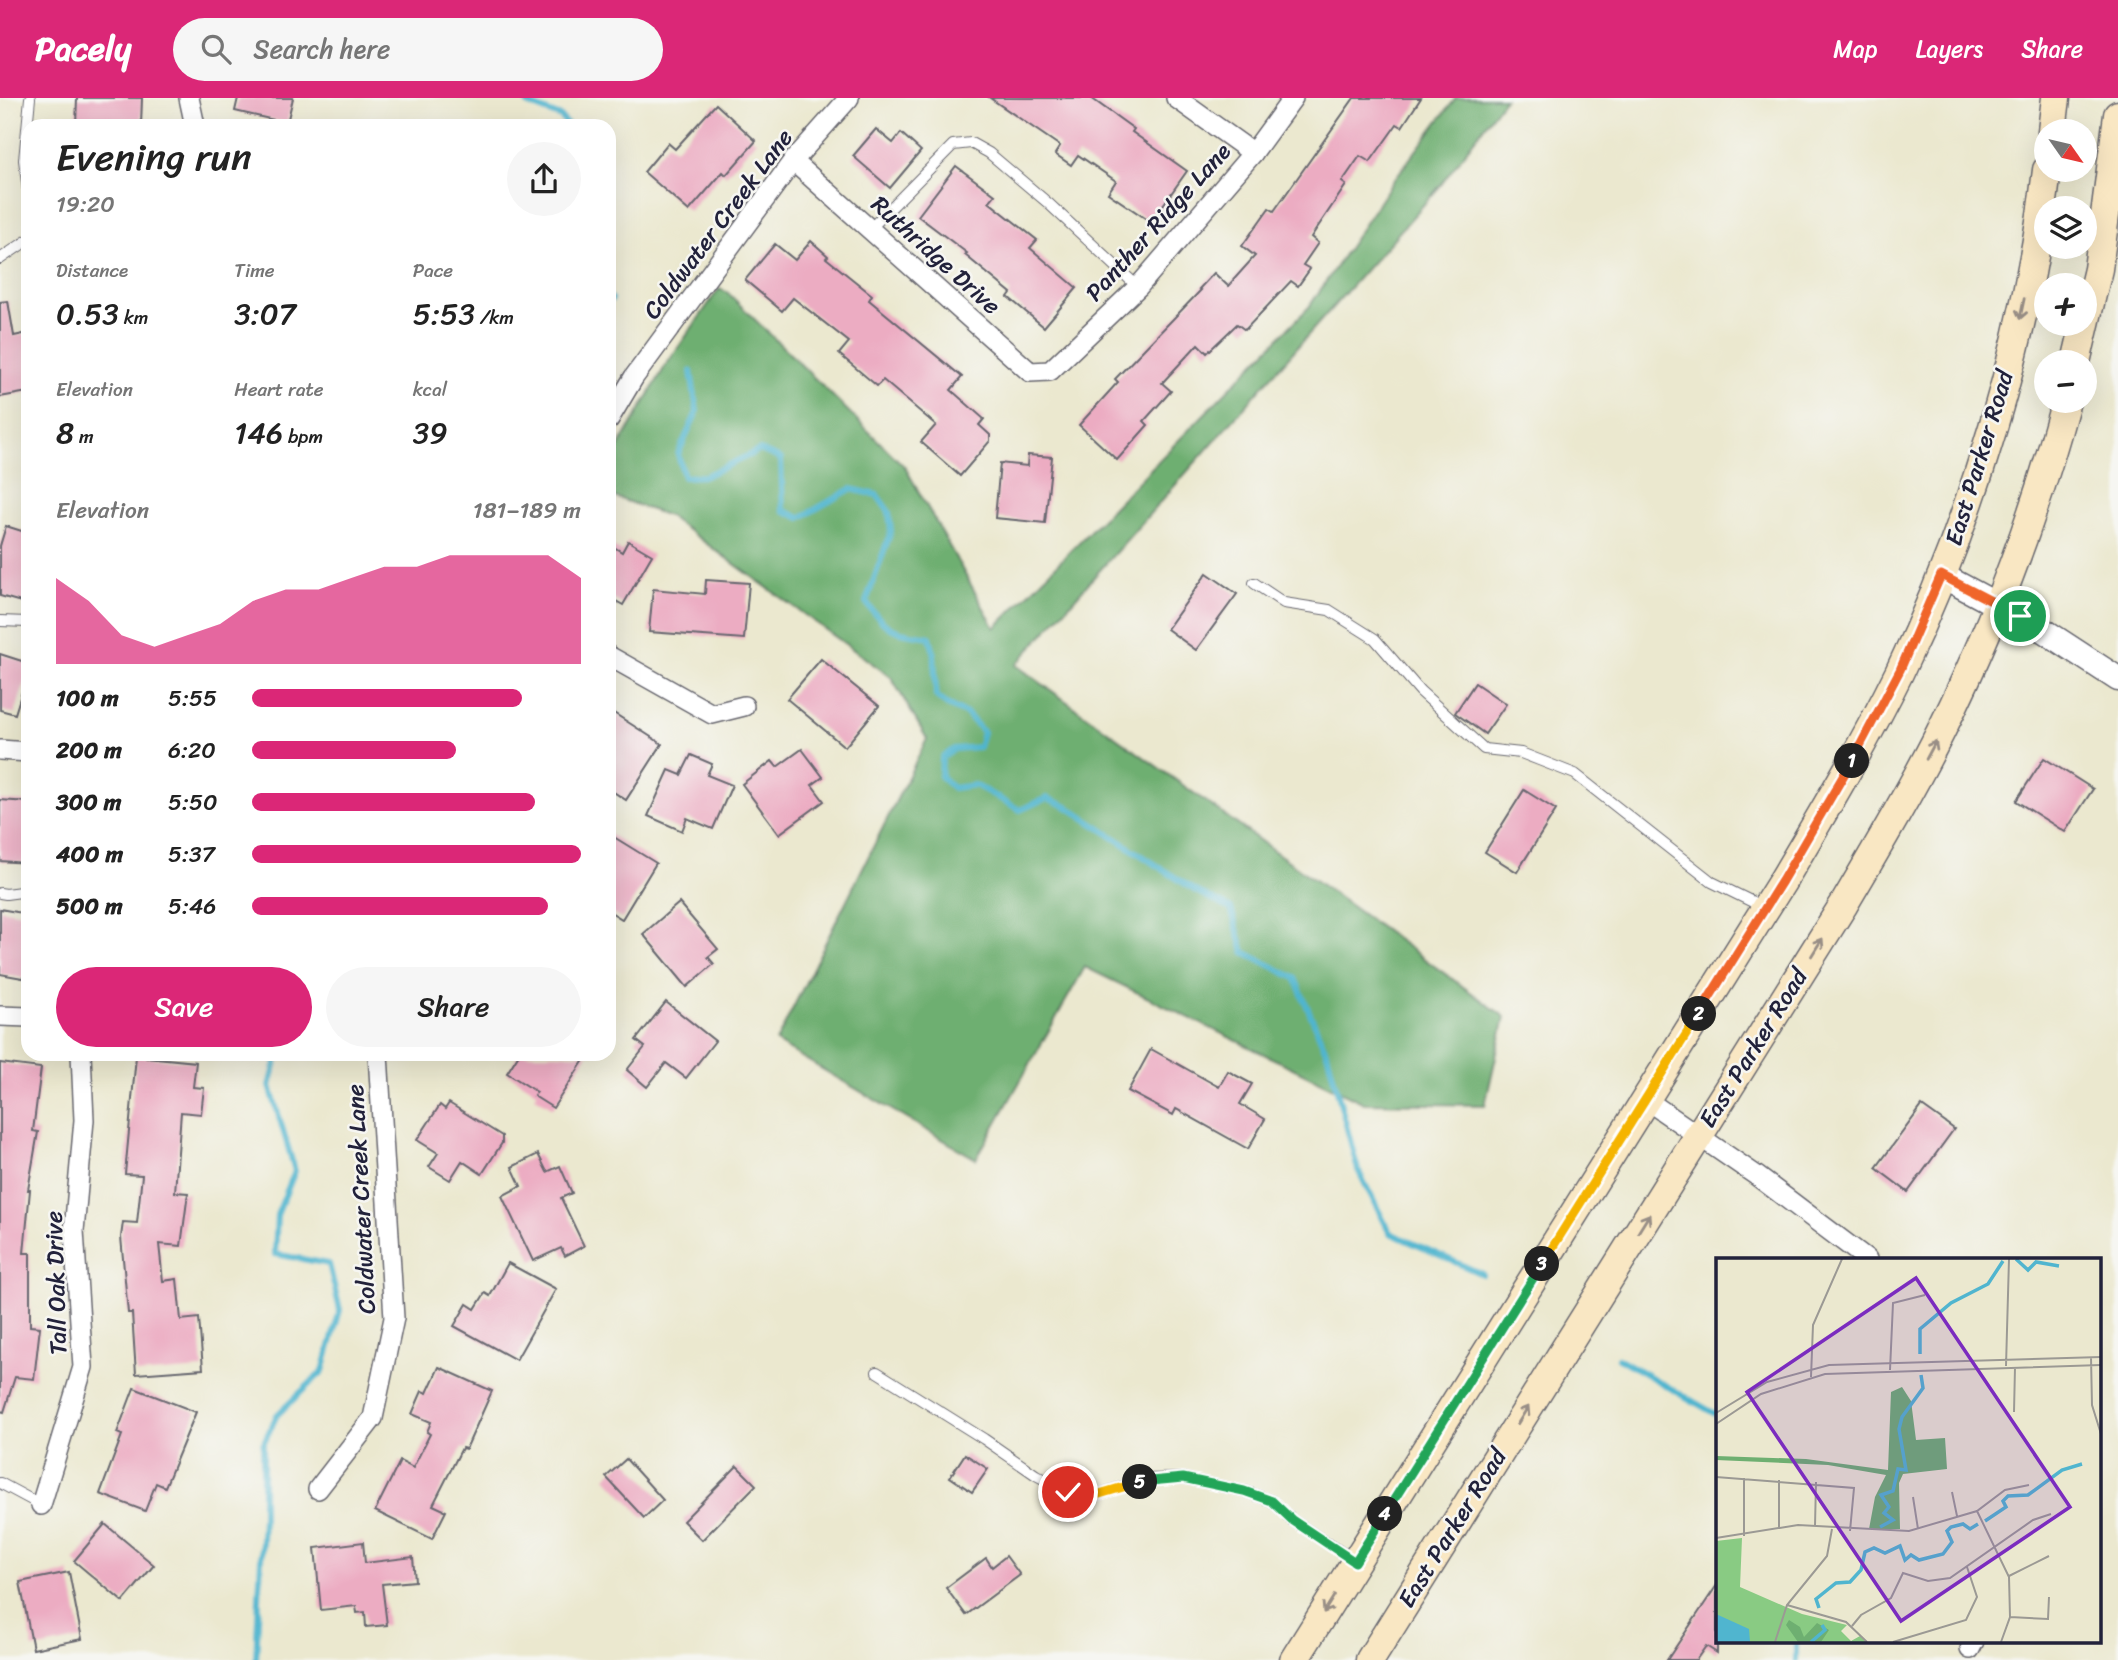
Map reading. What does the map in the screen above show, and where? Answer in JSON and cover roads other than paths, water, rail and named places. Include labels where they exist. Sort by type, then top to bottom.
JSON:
[{"type":"main road","points":[[2053,119],[2056,98]]},
{"type":"main road","points":[[2079,350],[2108,231],[2118,115]]},
{"type":"main road","name":"East Parker Road","points":[[1294,1660],[1765,908],[1823,813],[1900,670],[1941,575],[1974,482],[2006,377],[2031,269],[2045,182]]},
{"type":"main road","name":"East Parker Road","points":[[1370,1660],[1844,904],[1890,824],[1940,733],[1998,605],[2046,470],[2063,413]]},
{"type":"street","points":[[189,98],[194,119]]},
{"type":"street","name":"Coldwater Creek Lane","points":[[616,407],[634,377],[793,161],[849,98]]},
{"type":"street","points":[[1176,98],[1253,153]]},
{"type":"street","name":"Panther Ridge Lane","points":[[1050,371],[1138,287],[1253,153],[1293,98]]},
{"type":"street","name":"Ruthridge Drive","points":[[793,161],[1030,372],[1050,371]]},
{"type":"street","points":[[1941,575],[2067,645],[2118,679]]},
{"type":"street","points":[[616,660],[712,714],[744,706]]},
{"type":"street","points":[[0,750],[21,752]]},
{"type":"street","points":[[0,1016],[21,1017]]},
{"type":"street","name":"Tall Oak Drive","points":[[41,1504],[83,1367],[74,1231],[84,1120],[81,1061]]},
{"type":"street","name":"Coldwater Creek Lane","points":[[318,1489],[373,1418],[394,1318],[378,1061]]},
{"type":"street","points":[[1646,1099],[1866,1258]]},
{"type":"lane","points":[[28,119],[30,98]]},
{"type":"lane","points":[[870,229],[953,145],[971,143],[989,153],[1048,203],[1138,287]]},
{"type":"lane","points":[[0,259],[21,245]]},
{"type":"lane","points":[[1254,583],[1284,603],[1329,610],[1375,639],[1420,691],[1484,750],[1521,753],[1575,774],[1712,882],[1765,908]]},
{"type":"lane","points":[[0,621],[21,622]]},
{"type":"lane","points":[[0,893],[21,892]]},
{"type":"lane","points":[[877,1372],[1036,1475],[1068,1492],[1086,1498],[1146,1479],[1183,1478],[1244,1491],[1272,1501],[1292,1520],[1355,1562]]},
{"type":"lane","points":[[0,1483],[41,1504]]},
{"type":"waterway","points":[[524,98],[528,104],[563,119]]},
{"type":"waterway","points":[[691,371],[697,412],[678,454],[684,477],[705,476],[760,450],[781,459],[783,510],[800,518],[851,489],[877,495],[889,512],[891,531],[866,602],[880,620],[892,629],[930,637],[934,653],[936,696],[947,705],[967,714],[983,732],[979,747],[954,749],[942,758],[941,777],[953,788],[975,785],[1020,810],[1047,798],[1066,806],[1196,891],[1231,909],[1244,952],[1295,978],[1328,1056],[1358,1170],[1390,1233],[1482,1274]]},
{"type":"waterway","points":[[256,1660],[263,1519],[263,1444],[277,1415],[323,1371],[340,1310],[329,1264],[275,1254],[277,1215],[295,1171],[270,1086],[276,1061]]},
{"type":"waterway","points":[[1618,1358],[1716,1414]]},
{"type":"waterway","points":[[1796,1642],[1796,1660]]}]
